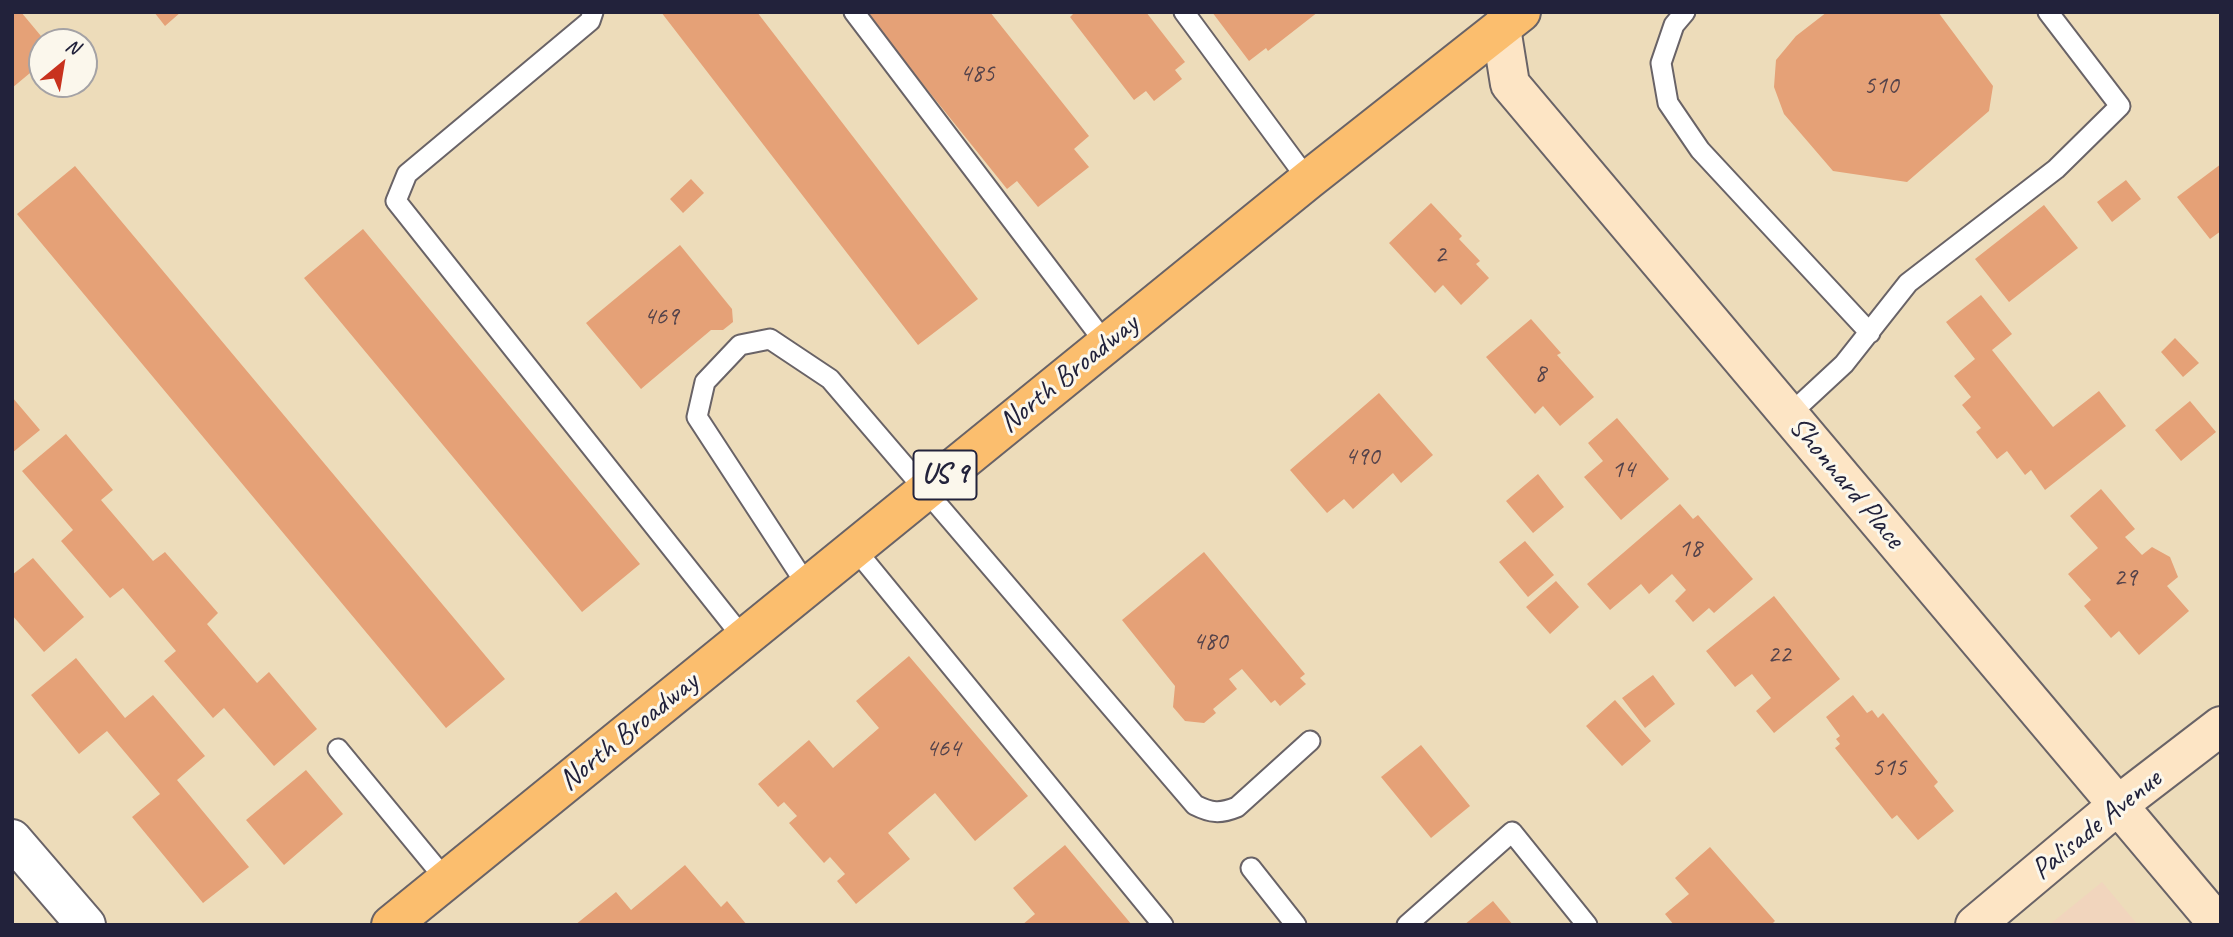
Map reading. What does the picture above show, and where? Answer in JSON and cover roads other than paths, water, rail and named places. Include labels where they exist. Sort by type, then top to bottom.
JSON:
[{"type":"main road","name":"North Broadway","points":[[391,925],[1507,18]]},
{"type":"street","name":"Shonnard Place","points":[[1507,18],[1510,84],[2219,925]]},
{"type":"street","name":"Palisade Avenue","points":[[1975,925],[2118,805],[2221,726]]},
{"type":"street","points":[[12,839],[86,925]]},
{"type":"lane","points":[[593,12],[590,21],[407,174],[396,201],[744,639]]},
{"type":"lane","points":[[854,12],[1106,344]]},
{"type":"lane","points":[[1184,12],[1308,180]]},
{"type":"lane","points":[[1685,12],[1674,25],[1661,63],[1668,103],[1700,150],[1870,333]]},
{"type":"lane","points":[[1789,415],[1844,364],[1909,283],[2056,169],[2120,106],[2048,12]]},
{"type":"lane","points":[[808,587],[696,417],[705,382],[740,345],[770,339],[830,379],[1195,805],[1210,813],[1237,807],[1310,741]]},
{"type":"lane","points":[[855,549],[1163,925]]},
{"type":"lane","points":[[338,749],[446,880]]},
{"type":"lane","points":[[1406,925],[1512,832],[1587,925]]},
{"type":"lane","points":[[1251,868],[1296,925]]}]
